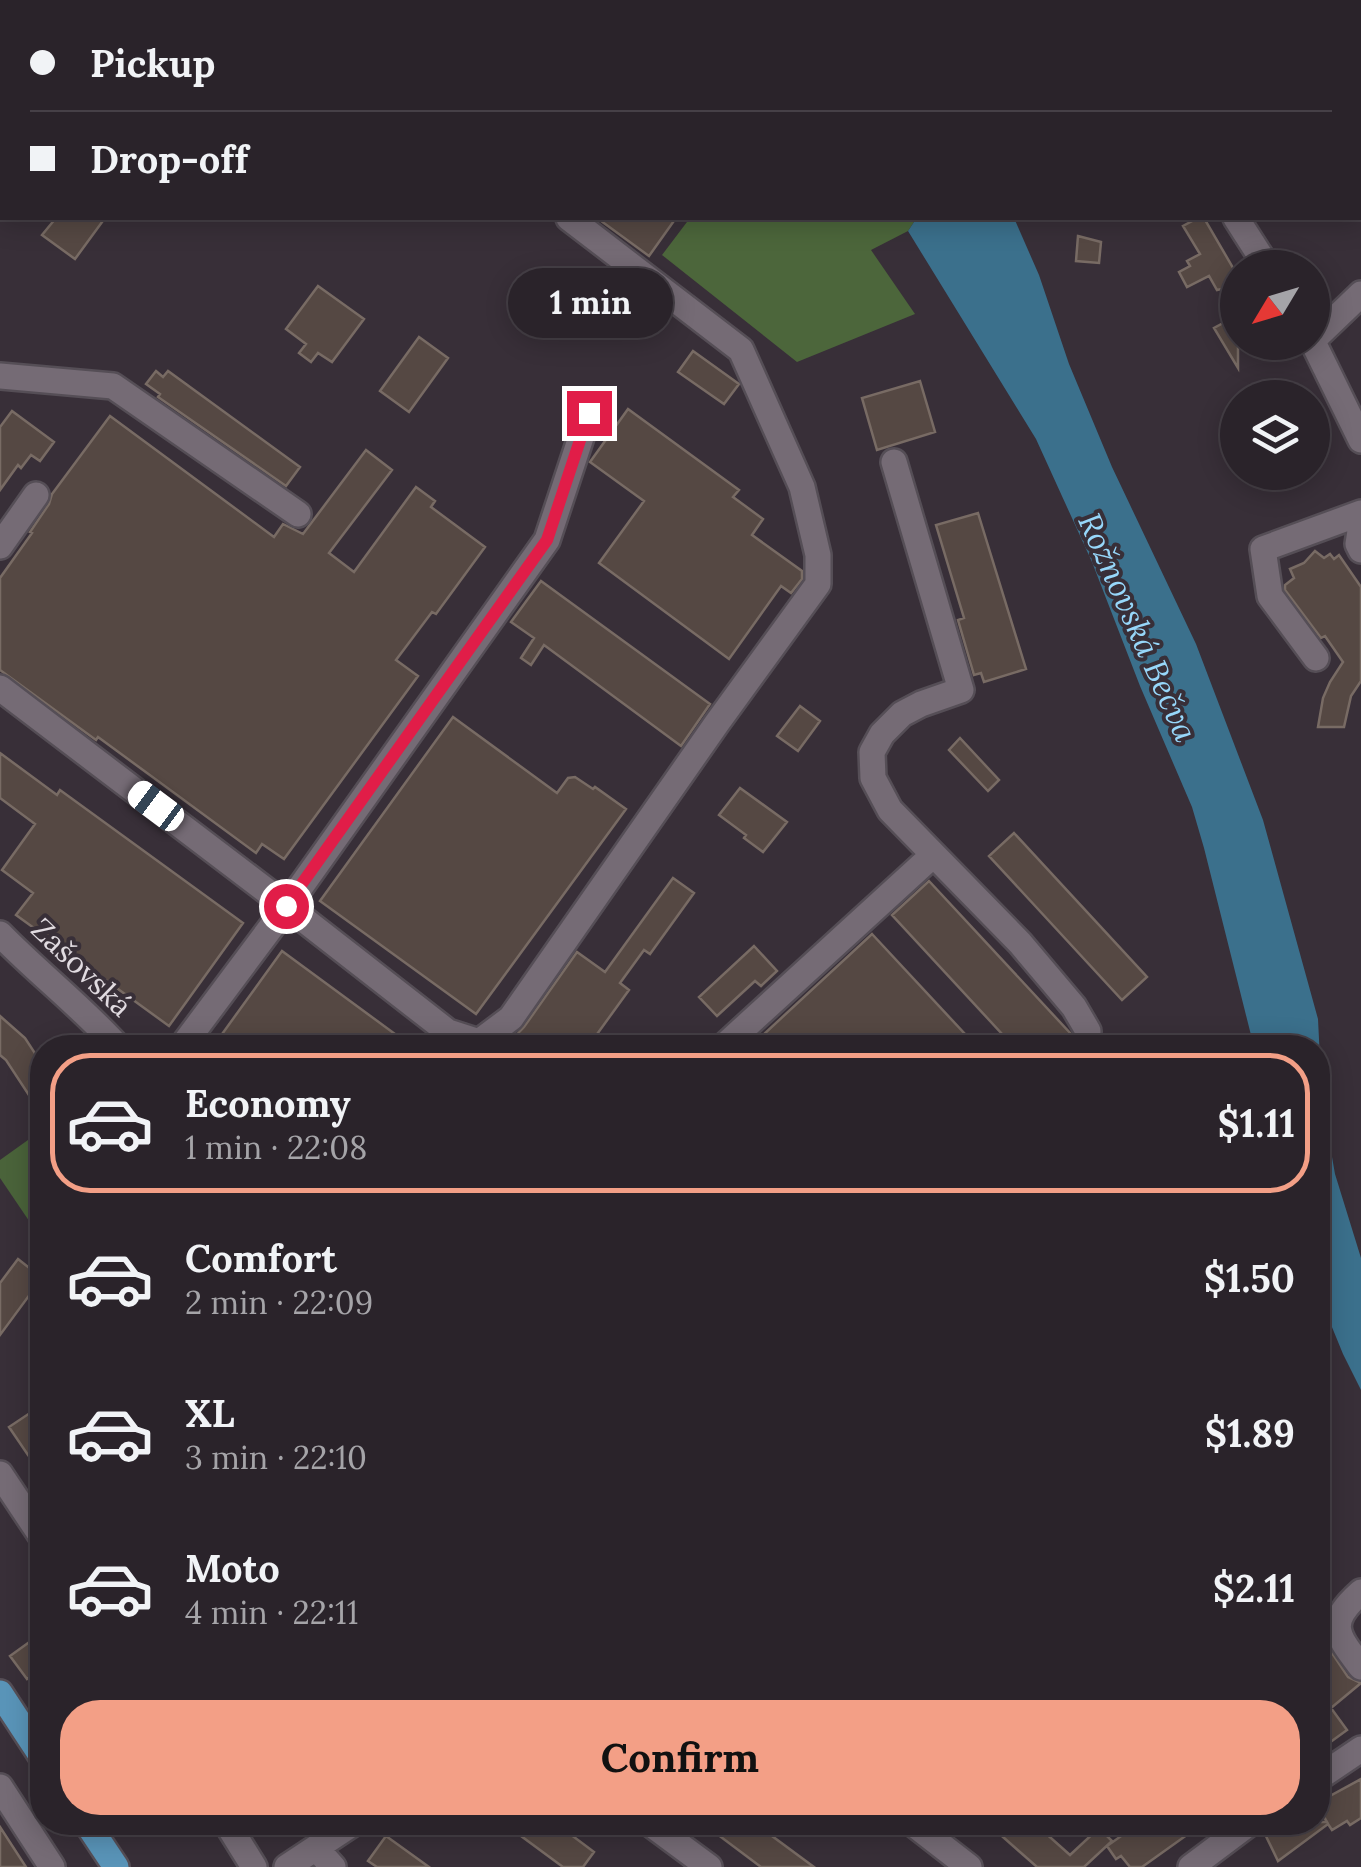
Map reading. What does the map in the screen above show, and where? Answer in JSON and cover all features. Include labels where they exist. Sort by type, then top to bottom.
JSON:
[{"type":"main road","points":[[0,1693],[30,1739]]},
{"type":"main road","points":[[95,1835],[116,1867]]},
{"type":"street","points":[[489,1035],[510,1018],[818,584],[818,556],[802,486],[741,350],[572,220]]},
{"type":"street","points":[[1237,220],[1256,250]]},
{"type":"street","points":[[1330,324],[1361,294]]},
{"type":"street","points":[[1323,360],[1361,440]]},
{"type":"street","points":[[0,376],[113,386],[298,514]]},
{"type":"street","points":[[191,1035],[547,540],[589,413]]},
{"type":"street","points":[[894,462],[960,690],[902,714],[882,734],[872,752],[873,778],[890,810],[1020,944],[1074,1007],[1088,1035]]},
{"type":"street","points":[[0,546],[36,496]]},
{"type":"street","points":[[1316,658],[1270,596],[1263,550],[1361,512]]},
{"type":"street","points":[[1361,525],[1361,550]]},
{"type":"street","points":[[0,688],[448,1032],[458,1035]]},
{"type":"street","points":[[736,1035],[932,856]]},
{"type":"street","name":"Zašovská","points":[[0,934],[107,1035]]},
{"type":"street","points":[[0,1474],[30,1520]]},
{"type":"street","points":[[1361,1592],[1346,1606],[1339,1620],[1342,1642],[1361,1667]]},
{"type":"street","points":[[1330,1770],[1361,1749]]},
{"type":"street","points":[[0,1786],[30,1833]]},
{"type":"street","points":[[31,1835],[52,1867]]},
{"type":"street","points":[[234,1835],[254,1867]]},
{"type":"street","points":[[287,1867],[325,1857],[343,1835]]},
{"type":"street","points":[[666,1835],[709,1867]]},
{"type":"street","points":[[928,1835],[969,1867]]},
{"type":"street","points":[[1191,1867],[1234,1835]]},
{"type":"green space","points":[[688,220],[913,220],[908,231],[871,250],[915,314],[797,362],[662,255]]},
{"type":"green space","points":[[28,1140],[30,1143],[30,1222],[0,1178],[0,1160]]},
{"type":"water","name":"Rožnovská Bečva","points":[[1015,220],[1112,467],[1196,644],[1263,820],[1318,1019],[1319,1035],[1251,1035],[1192,807],[1092,562],[1036,439],[908,231],[914,222]]},
{"type":"water","points":[[1330,1146],[1361,1258],[1361,1390],[1330,1322]]},
{"type":"building","points":[[54,220],[104,220],[75,259],[42,235]]},
{"type":"building","points":[[600,220],[675,220],[649,256]]},
{"type":"building","points":[[1194,220],[1205,220],[1223,250],[1220,289],[1209,276],[1187,287],[1179,272],[1190,266],[1187,261],[1200,254],[1183,226]]},
{"type":"building","points":[[1078,236],[1101,242],[1099,263],[1076,261]]},
{"type":"building","points":[[318,286],[364,319],[332,362],[318,353],[311,362],[299,353],[306,344],[286,329]]},
{"type":"building","points":[[419,337],[448,358],[409,412],[380,391]]},
{"type":"building","points":[[693,351],[739,384],[724,404],[678,372]]},
{"type":"building","points":[[156,371],[163,377],[168,371],[300,467],[286,486],[158,397],[160,394],[146,384]]},
{"type":"building","points":[[920,381],[935,432],[877,450],[862,398]]},
{"type":"building","points":[[628,409],[739,490],[733,497],[763,519],[752,535],[802,571],[802,579],[791,593],[781,586],[729,659],[599,563],[644,501],[590,462]]},
{"type":"building","points":[[12,411],[54,442],[40,461],[31,455],[21,468],[18,465],[0,490],[0,427]]},
{"type":"building","points":[[110,416],[274,537],[283,524],[303,534],[366,450],[392,470],[329,553],[354,572],[416,487],[435,501],[431,507],[485,547],[396,660],[418,676],[284,859],[262,844],[256,853],[0,670],[0,578],[32,533],[52,494]]},
{"type":"building","points":[[978,513],[1026,669],[984,682],[981,673],[974,675],[958,620],[964,618],[936,525]]},
{"type":"building","points":[[1315,551],[1324,558],[1339,555],[1361,587],[1361,681],[1351,696],[1344,727],[1318,727],[1323,698],[1343,662],[1285,590],[1294,578],[1290,569],[1304,563]]},
{"type":"building","points":[[541,581],[710,704],[681,746],[544,645],[531,665],[521,658],[534,638],[511,622]]},
{"type":"building","points":[[800,706],[820,721],[798,751],[777,736]]},
{"type":"building","points":[[453,717],[557,793],[568,778],[575,777],[626,809],[476,1014],[320,901]]},
{"type":"building","points":[[960,738],[999,780],[988,791],[949,750]]},
{"type":"building","points":[[0,753],[57,795],[60,790],[243,923],[169,1026],[16,915],[33,893],[2,870],[35,824],[0,798]]},
{"type":"building","points":[[740,788],[787,822],[763,852],[719,815]]},
{"type":"building","points":[[1014,833],[1147,977],[1122,1000],[989,856]]},
{"type":"building","points":[[673,878],[694,893],[650,954],[644,950],[620,983],[629,990],[596,1035],[516,1035],[577,952],[605,972]]},
{"type":"building","points":[[929,881],[1071,1035],[1003,1035],[892,915]]},
{"type":"building","points":[[872,934],[966,1035],[763,1035]]},
{"type":"building","points":[[754,946],[777,971],[761,986],[755,981],[717,1016],[699,997]]},
{"type":"building","points":[[282,951],[396,1035],[221,1035]]},
{"type":"building","points":[[0,1016],[30,1046],[30,1097],[6,1060],[0,1055]]},
{"type":"building","points":[[18,1259],[30,1268],[30,1294],[0,1335],[0,1283]]},
{"type":"building","points":[[30,1413],[30,1454],[28,1455],[9,1427]]},
{"type":"building","points":[[30,1642],[30,1677],[27,1679],[10,1656]]},
{"type":"building","points":[[1330,1650],[1348,1677],[1361,1683],[1331,1708],[1347,1730],[1330,1742]]},
{"type":"building","points":[[1361,1779],[1361,1818],[1332,1830],[1330,1796]]},
{"type":"building","points":[[0,1827],[26,1867],[0,1867]]},
{"type":"building","points":[[520,1835],[571,1835],[594,1852],[583,1867],[563,1867]]},
{"type":"building","points":[[718,1835],[771,1835],[814,1867],[761,1867]]},
{"type":"building","points":[[1001,1835],[1048,1835],[1070,1855],[1091,1835],[1106,1835],[1112,1841],[1084,1867],[1037,1867]]},
{"type":"building","points":[[1123,1835],[1187,1835],[1142,1867],[1130,1867],[1121,1856],[1116,1859],[1107,1846]]},
{"type":"building","points":[[1265,1835],[1313,1835],[1278,1861]]},
{"type":"building","points":[[386,1836],[429,1867],[377,1867],[368,1861]]},
{"type":"route","points":[[286,906],[547,540],[589,413]]}]
